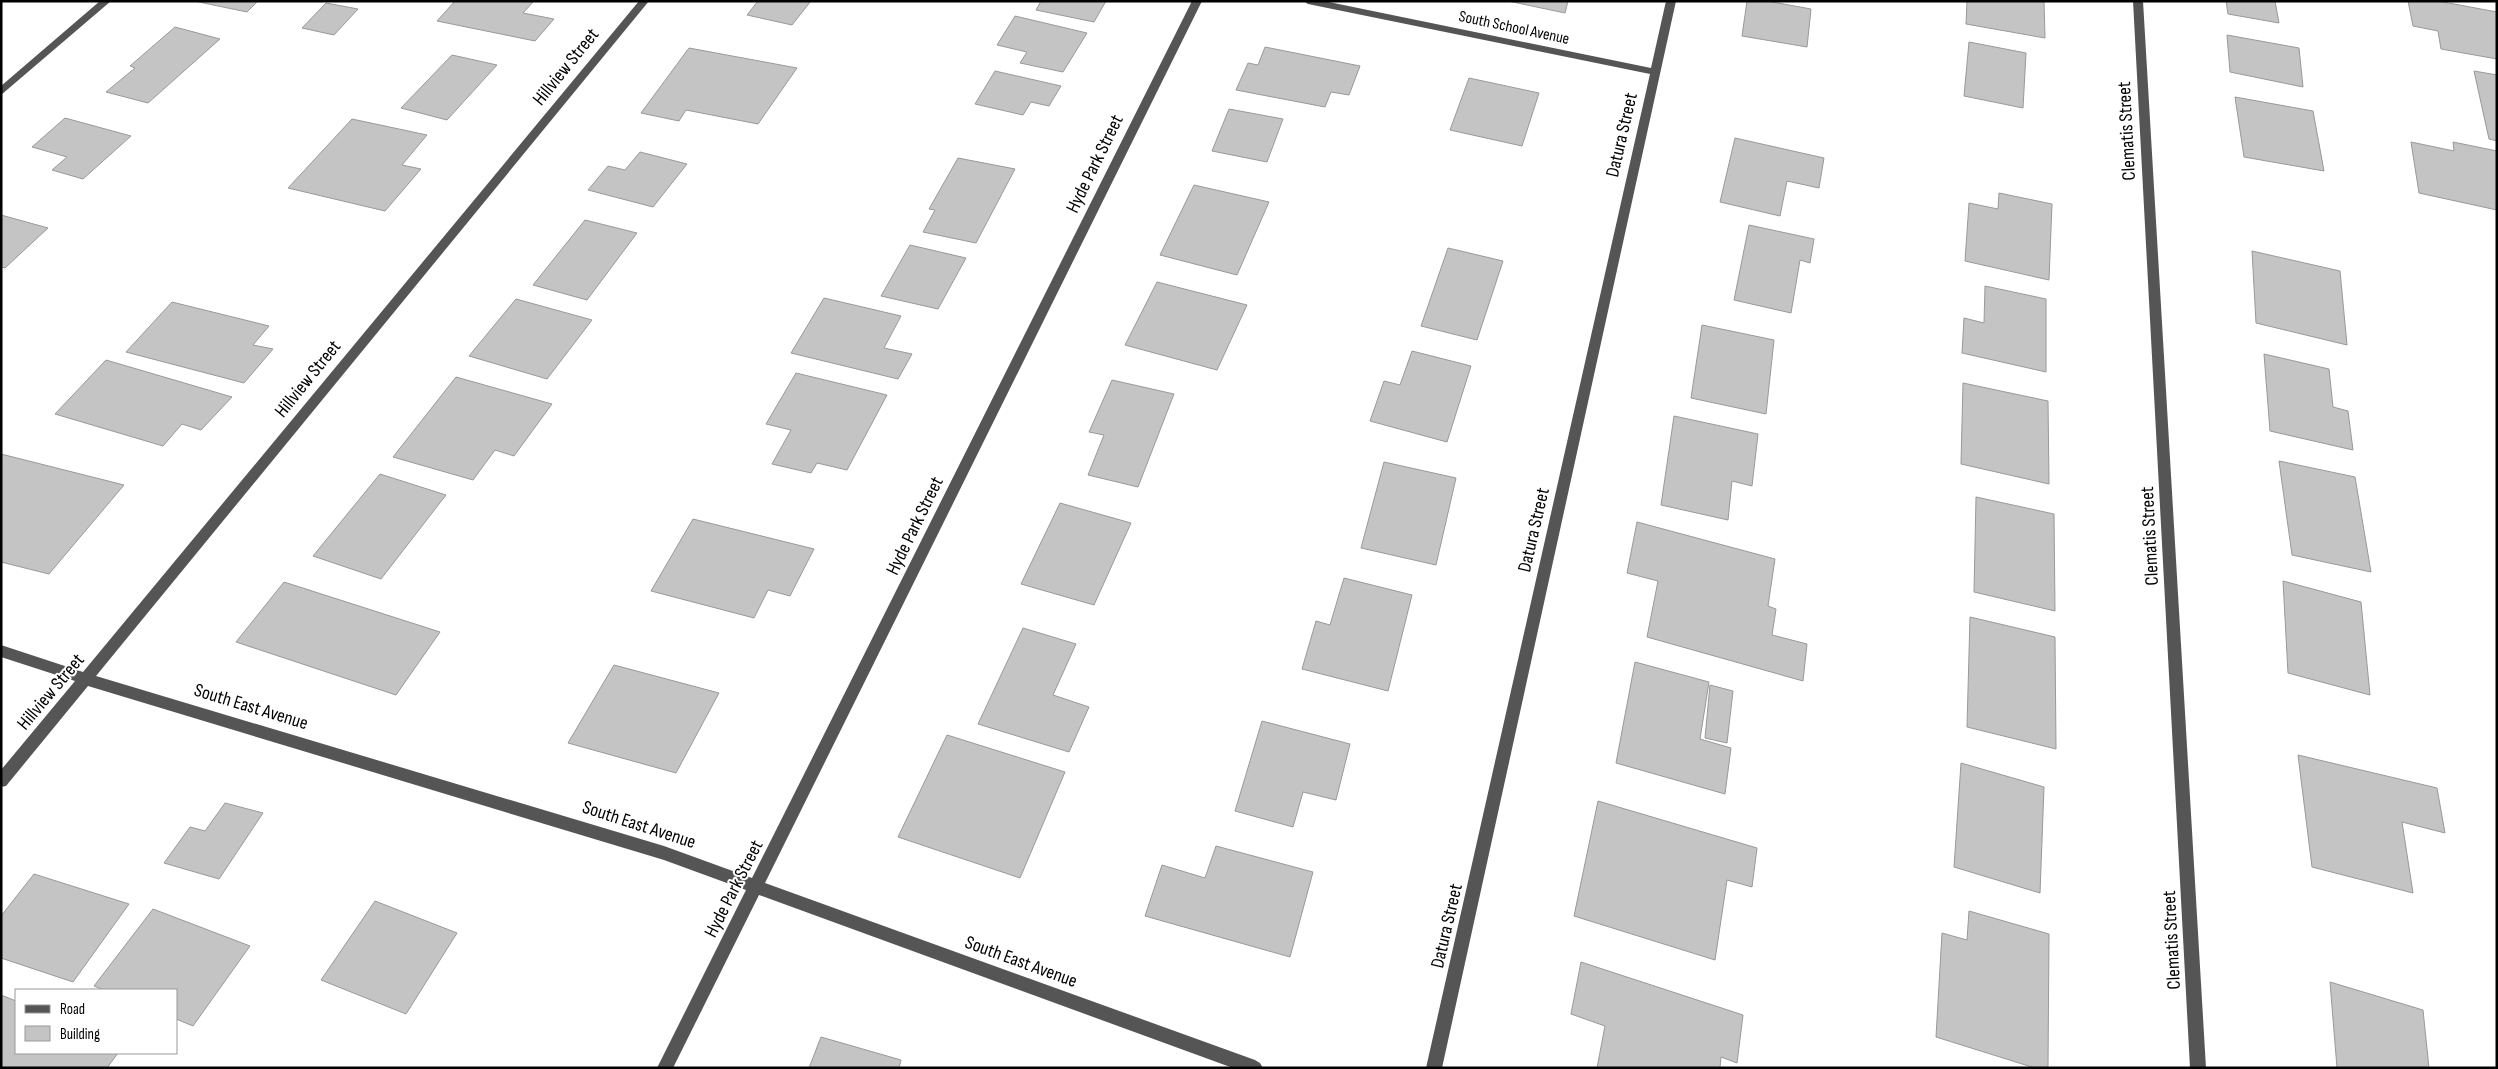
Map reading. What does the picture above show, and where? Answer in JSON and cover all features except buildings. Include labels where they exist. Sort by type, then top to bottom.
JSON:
[{"type":"street","points":[[1,92],[106,1]]},
{"type":"street","name":"Hillview Street","points":[[1,781],[644,1]]},
{"type":"street","name":"Hyde Park Street","points":[[665,1068],[1197,1]]},
{"type":"street","name":"South School Avenue","points":[[1308,1],[1655,72]]},
{"type":"street","name":"Datura Street","points":[[1434,1068],[1671,1]]},
{"type":"street","name":"Clematis Street","points":[[2138,1],[2198,1068]]},
{"type":"street","name":"South East Avenue","points":[[1,651],[86,679],[664,852],[1255,1068]]}]
